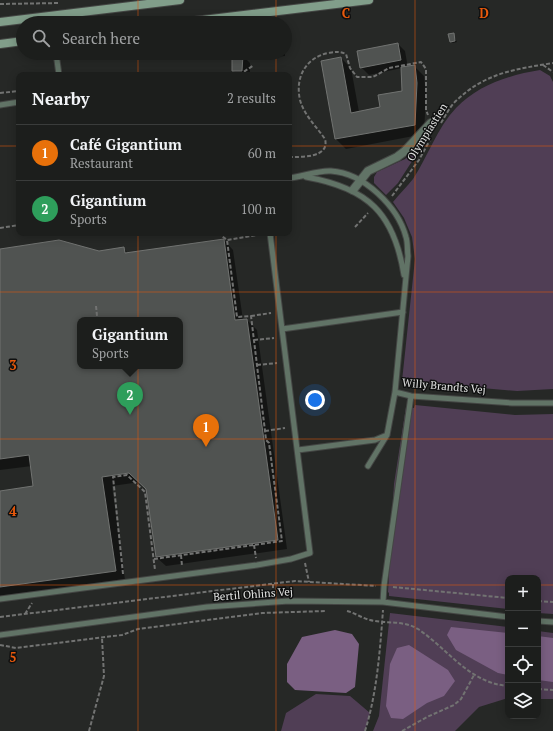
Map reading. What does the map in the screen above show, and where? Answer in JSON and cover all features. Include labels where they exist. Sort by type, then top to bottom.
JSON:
[{"type":"main road","points":[[49,16],[180,0]]},
{"type":"main road","points":[[236,16],[369,0]]},
{"type":"main road","points":[[0,22],[16,20]]},
{"type":"main road","points":[[0,44],[16,42]]},
{"type":"street","points":[[353,190],[372,168],[397,157],[406,151],[434,125]]},
{"type":"lane","points":[[57,60],[59,72]]},
{"type":"lane","points":[[0,105],[16,102]]},
{"type":"lane","name":"Willy Brandts Vej","points":[[292,178],[305,176],[322,171],[333,171],[360,181],[386,202],[402,226],[406,238],[408,256],[395,392],[411,396],[512,403],[553,403]]},
{"type":"lane","name":"Willy Brandts Vej","points":[[305,176],[331,181],[353,190],[377,210],[392,230],[401,256],[405,283]]},
{"type":"lane","points":[[0,599],[257,565],[304,556],[310,552],[270,236]]},
{"type":"lane","points":[[282,329],[402,312]]},
{"type":"lane","points":[[368,466],[387,435],[395,392]]},
{"type":"lane","points":[[383,602],[411,396]]},
{"type":"lane","points":[[298,450],[375,440],[387,435]]},
{"type":"lane","name":"Bertil Ohlins Vej","points":[[0,635],[250,602],[310,600],[383,602],[505,617]]},
{"type":"lane","points":[[541,620],[553,622]]},
{"type":"path","points":[[0,4],[61,3]]},
{"type":"path","points":[[292,157],[307,157],[319,154],[326,143],[325,138],[304,110],[299,91],[299,83],[303,69],[313,59],[325,54],[341,51],[346,54],[350,68],[357,77],[373,77],[389,68],[413,62],[421,62],[424,64],[426,69],[426,110],[434,125]]},
{"type":"path","name":"Olympiastien","points":[[434,125],[456,101],[481,81],[509,70],[553,63]]},
{"type":"path","points":[[244,72],[254,65]]},
{"type":"path","points":[[542,65],[553,72]]},
{"type":"path","points":[[0,93],[16,91]]},
{"type":"path","name":"Olympiastien","points":[[389,199],[420,160],[433,134]]},
{"type":"path","points":[[354,228],[368,213]]},
{"type":"path","points":[[0,228],[16,225]]},
{"type":"path","points":[[222,236],[227,240],[237,317],[268,314]]},
{"type":"path","points":[[227,240],[253,236]]},
{"type":"path","points":[[96,306],[97,316]]},
{"type":"path","points":[[154,559],[282,541],[269,443],[266,440],[251,316]]},
{"type":"path","points":[[254,340],[272,338]]},
{"type":"path","points":[[257,365],[276,363]]},
{"type":"path","points":[[265,431],[285,428]]},
{"type":"path","points":[[124,583],[113,477],[127,475],[145,492],[156,571]]},
{"type":"path","points":[[254,545],[256,560]]},
{"type":"path","points":[[181,555],[183,568]]},
{"type":"path","points":[[304,556],[309,582]]},
{"type":"path","points":[[0,617],[294,581],[384,586],[505,598]]},
{"type":"path","points":[[541,601],[553,602]]},
{"type":"path","points":[[365,731],[372,700],[382,622],[383,602]]},
{"type":"path","points":[[0,645],[16,648],[102,638],[122,635],[138,629],[254,614],[330,611]]},
{"type":"path","points":[[345,611],[358,614],[368,620],[404,623],[418,629],[474,675],[500,686],[505,686]]},
{"type":"path","points":[[89,731],[104,676],[102,638]]},
{"type":"path","points":[[402,731],[427,717],[454,705],[461,699],[474,675]]},
{"type":"path","points":[[541,689],[553,690]]},
{"type":"shaded area","points":[[540,70],[550,76],[553,82],[553,389],[517,391],[402,381],[415,259],[412,237],[404,218],[393,202],[413,179],[443,124],[456,108],[474,93],[495,82]]},
{"type":"shaded area","points":[[425,141],[398,183],[386,195],[374,183],[374,177],[377,172],[405,159]]},
{"type":"shaded area","points":[[415,405],[515,415],[553,414],[553,614],[541,613],[541,575],[505,575],[505,609],[389,596],[394,484],[406,407],[414,408]]},
{"type":"shaded area","points":[[390,613],[505,627],[505,699],[479,707],[455,731],[373,731],[379,716]]},
{"type":"shaded area","points":[[451,627],[505,633],[505,674],[498,673],[456,650],[447,635]]},
{"type":"shaded area","points":[[335,630],[352,634],[359,644],[355,687],[346,693],[295,690],[287,682],[287,664],[302,637]]},
{"type":"shaded area","points":[[541,631],[553,633],[553,699],[541,699]]},
{"type":"shaded area","points":[[541,636],[553,638],[553,682],[541,680]]},
{"type":"shaded area","points":[[409,645],[448,670],[455,681],[444,696],[427,703],[403,719],[391,718],[386,706],[390,664],[397,648]]},
{"type":"shaded area","points":[[316,694],[350,696],[370,713],[365,731],[281,731],[286,713]]},
{"type":"building","points":[[454,33],[455,41],[450,42],[448,34]]},
{"type":"building","points":[[398,43],[401,60],[360,68],[357,51]]},
{"type":"building","points":[[341,57],[351,113],[380,107],[378,95],[402,91],[401,67],[415,65],[417,83],[415,125],[335,139],[321,61]]},
{"type":"building","points":[[232,60],[243,60],[242,71],[232,71]]},
{"type":"building","points":[[224,239],[235,320],[247,319],[278,540],[156,557],[146,489],[129,473],[102,477],[116,571],[0,587],[0,491],[33,486],[29,455],[0,459],[0,249],[59,240],[99,251],[124,247],[125,253]]},
{"type":"place","name":"Gigantium","points":[[130,415]]},
{"type":"place","name":"Café Gigantium","points":[[206,447]]}]
